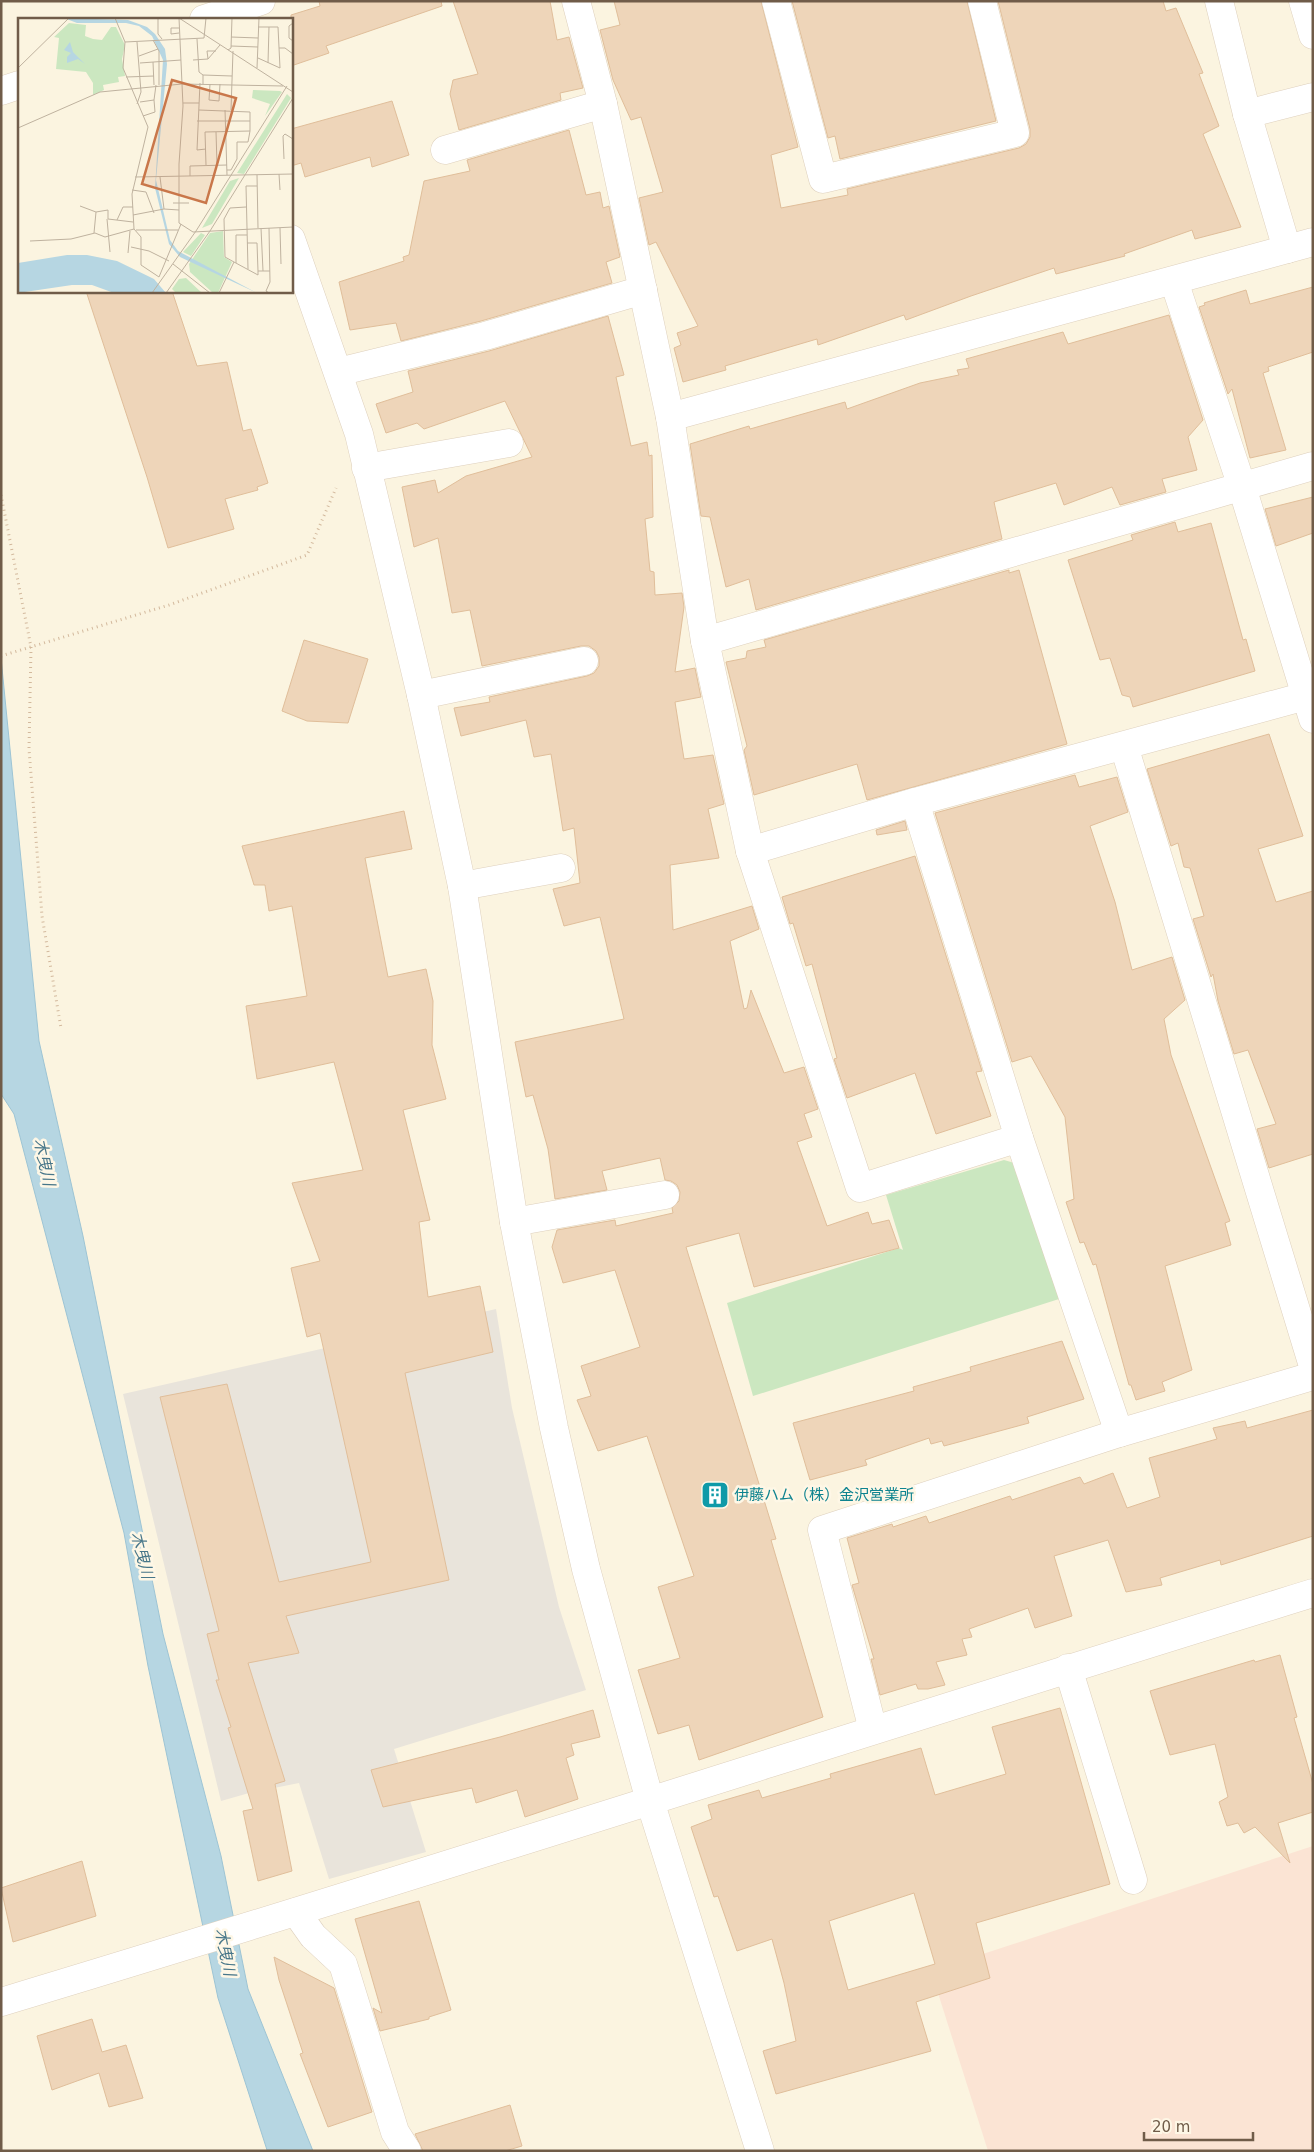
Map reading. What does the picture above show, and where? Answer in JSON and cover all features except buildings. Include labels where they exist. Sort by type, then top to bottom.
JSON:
[{"type":"street","points":[[210,14],[261,1]]},
{"type":"street","points":[[576,1],[603,104],[670,417],[705,641],[750,851],[860,1188],[1019,1138]]},
{"type":"street","points":[[776,1],[823,179],[1015,133],[982,1]]},
{"type":"street","points":[[670,417],[1174,281],[1300,245],[1247,114],[1219,1]]},
{"type":"street","points":[[1303,1],[1313,35]]},
{"type":"street","points":[[1,91],[18,85]]},
{"type":"street","points":[[1247,114],[1313,97]]},
{"type":"street","points":[[445,150],[603,104]]},
{"type":"street","points":[[292,243],[360,434],[366,468],[421,695],[462,886],[514,1222],[554,1428],[586,1569],[650,1801],[760,2151]]},
{"type":"street","points":[[750,851],[915,802],[1124,746],[1310,703],[1242,487],[1174,281]]},
{"type":"street","points":[[338,372],[485,336],[643,290]]},
{"type":"street","points":[[366,468],[509,443]]},
{"type":"street","points":[[705,641],[1313,466]]},
{"type":"street","points":[[421,695],[584,661]]},
{"type":"street","points":[[1124,746],[1313,1366]]},
{"type":"street","points":[[915,802],[1019,1138],[1119,1432]]},
{"type":"street","points":[[462,886],[561,868]]},
{"type":"street","points":[[514,1222],[665,1195]]},
{"type":"street","points":[[873,1730],[822,1530],[1119,1432],[1313,1376]]},
{"type":"street","points":[[1,2002],[296,1912],[1068,1668],[1313,1594]]},
{"type":"street","points":[[1068,1668],[1133,1880]]},
{"type":"street","points":[[296,1912],[313,1936],[343,1964],[395,2132],[406,2151]]},
{"type":"path","points":[[1,656],[169,604],[307,555],[337,486]]},
{"type":"path","points":[[1,496],[29,647],[29,749],[42,916],[61,1028]]},
{"type":"shaded area","points":[[496,1309],[512,1408],[559,1607],[586,1690],[394,1749],[426,1852],[329,1879],[299,1783],[221,1801],[123,1394]]},
{"type":"shaded area","points":[[1313,1846],[1313,2151],[988,2151],[931,1971]]},
{"type":"green space","points":[[1004,1160],[1018,1164],[1059,1299],[753,1396],[727,1303],[899,1248],[903,1250],[886,1195]]},
{"type":"water","name":"木曳川","points":[[1,658],[39,1041],[83,1236],[163,1634],[221,1856],[248,1989],[313,2151],[267,2150],[218,1998],[148,1666],[124,1533],[14,1114],[1,1094]]},
{"type":"place","name":"伊藤ハム（株）金沢営業所","points":[[715,1495]]}]
